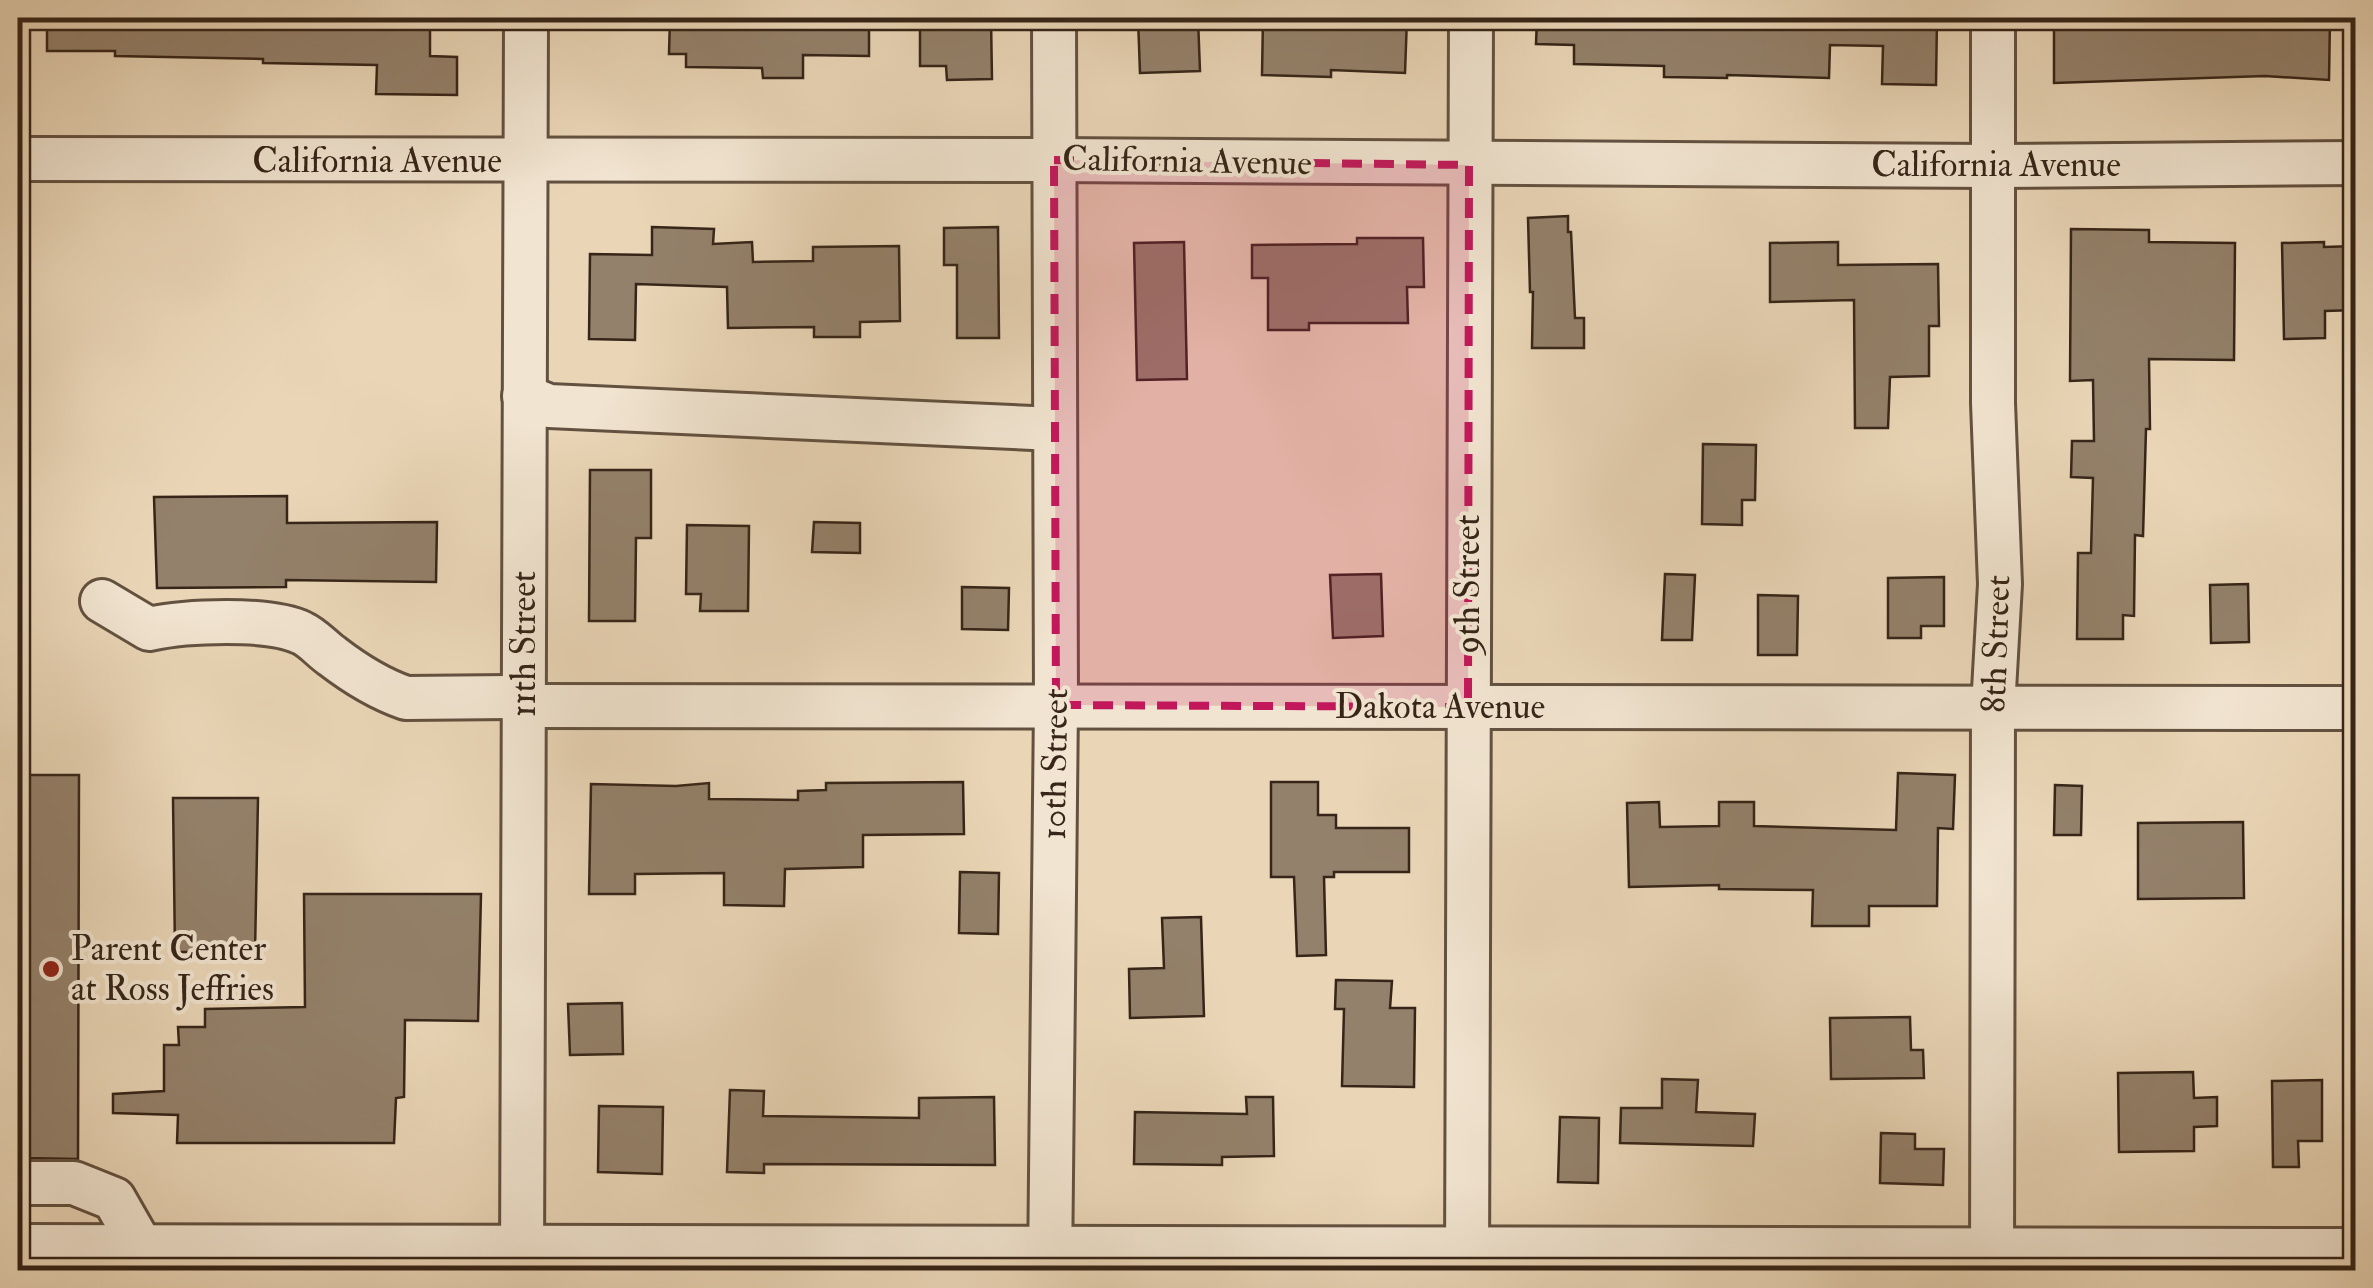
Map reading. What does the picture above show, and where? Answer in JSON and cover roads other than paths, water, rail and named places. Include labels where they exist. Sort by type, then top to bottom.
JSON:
[{"type":"street","name":"11th Street","points":[[522,1258],[526,18]]},
{"type":"street","name":"10th Street","points":[[1050,1259],[1056,704],[1054,18]]},
{"type":"street","name":"9th Street","points":[[1467,1259],[1471,18]]},
{"type":"street","name":"8th Street","points":[[1992,18],[1992,403],[2000,584],[1992,708],[1992,1260]]},
{"type":"street","name":"California Avenue","points":[[18,159],[2356,164]]},
{"type":"street","points":[[524,396],[549,406],[1056,429]]},
{"type":"street","name":"Dakota Avenue","points":[[102,601],[150,629],[178,622],[274,624],[303,633],[337,660],[388,692],[406,698],[1468,707],[2356,708]]},
{"type":"street","points":[[18,1183],[74,1183],[114,1200],[142,1248]]},
{"type":"street","points":[[18,1246],[522,1258],[1050,1259],[1992,1260],[2356,1250]]},
{"type":"place","name":"Parent Center at Ross Jeffries","points":[[51,969]]}]
